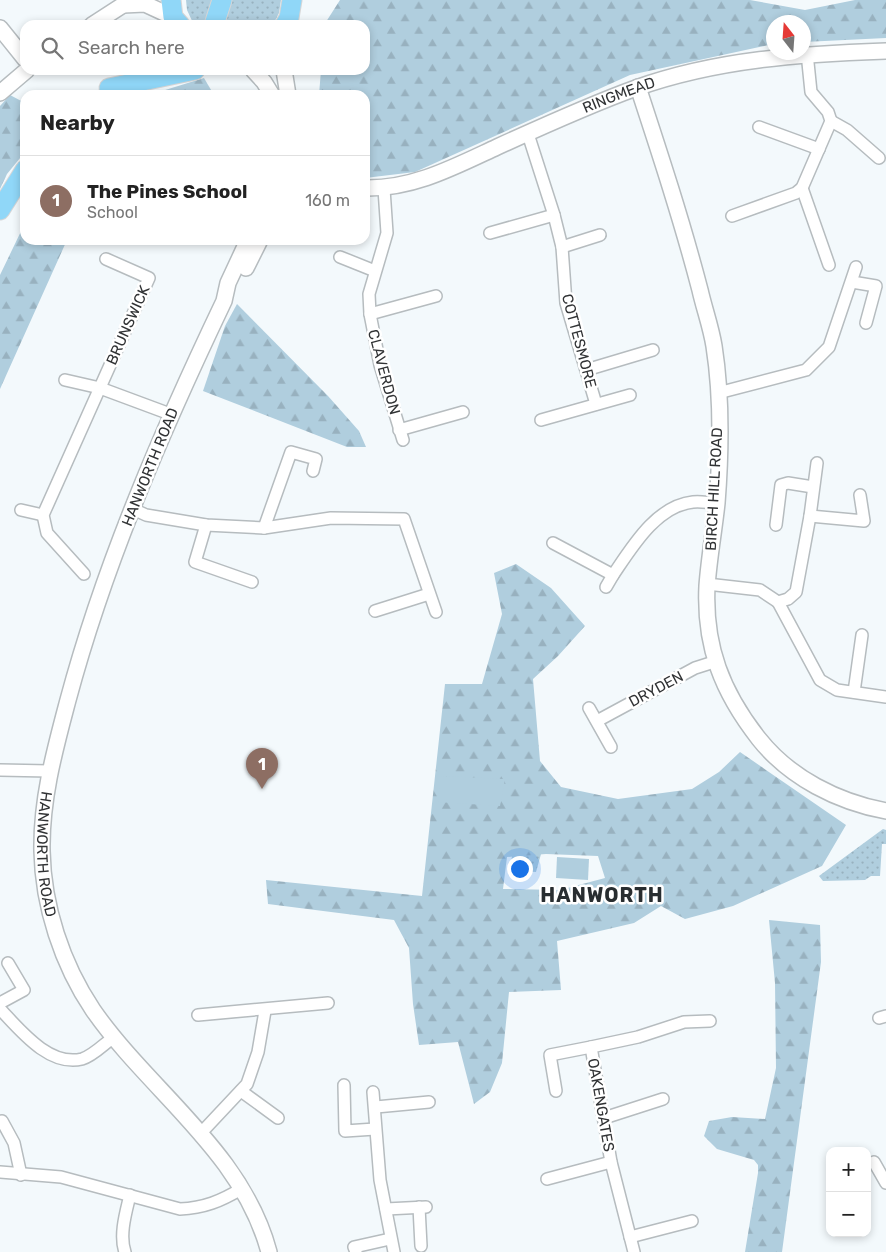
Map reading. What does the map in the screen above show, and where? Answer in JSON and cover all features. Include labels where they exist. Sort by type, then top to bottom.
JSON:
[{"type":"main road","points":[[216,20],[222,0]]},
{"type":"main road","points":[[105,90],[128,75]]},
{"type":"main road","points":[[157,79],[165,75]]},
{"type":"main road","points":[[108,90],[174,75]]},
{"type":"main road","points":[[0,210],[20,178]]},
{"type":"street","points":[[99,20],[125,2],[145,4],[175,18]]},
{"type":"street","points":[[0,28],[20,53]]},
{"type":"street","name":"RINGMEAD","points":[[811,53],[886,51]]},
{"type":"street","name":"RINGMEAD","points":[[370,188],[384,189],[425,179],[638,87],[737,62],[766,58]]},
{"type":"street","points":[[732,216],[796,193],[802,188],[831,121],[828,112],[811,92],[808,60]]},
{"type":"street","points":[[0,93],[22,75]]},
{"type":"street","points":[[258,75],[269,90]]},
{"type":"street","points":[[285,75],[287,90]]},
{"type":"street","name":"BIRCH HILL ROAD","points":[[638,87],[692,259],[714,346],[718,394],[717,503],[707,584],[708,630],[723,685],[740,714],[771,754],[808,782],[825,791],[846,800],[886,811]]},
{"type":"street","points":[[831,121],[847,130],[879,158]]},
{"type":"street","points":[[759,126],[819,149]]},
{"type":"street","name":"COTTESMORE","points":[[528,134],[554,215],[562,247],[566,303],[596,404]]},
{"type":"street","points":[[802,188],[829,265]]},
{"type":"street","name":"CLAVERDON","points":[[384,189],[388,233],[369,294],[370,314],[380,365],[401,435],[463,412]]},
{"type":"street","points":[[490,233],[554,215]]},
{"type":"street","points":[[562,247],[600,235]]},
{"type":"street","name":"HANWORTH ROAD","points":[[246,245],[228,283],[224,301],[170,414],[83,643],[49,771],[42,849],[54,929],[80,987],[114,1037],[225,1162],[257,1219],[269,1252]]},
{"type":"street","name":"HANWORTH ROAD","points":[[224,301],[237,285],[257,245]]},
{"type":"street","points":[[340,257],[375,270]]},
{"type":"street","name":"BRUNSWICK","points":[[44,515],[149,278],[106,259]]},
{"type":"street","points":[[718,394],[806,370],[829,347],[856,268]]},
{"type":"street","points":[[852,282],[876,286],[866,323]]},
{"type":"street","name":"CLAVERDON","points":[[370,314],[436,296]]},
{"type":"street","points":[[586,370],[652,350]]},
{"type":"street","points":[[65,380],[100,388],[170,414]]},
{"type":"street","points":[[541,420],[630,395]]},
{"type":"street","points":[[264,528],[290,452],[316,459],[313,471]]},
{"type":"street","points":[[778,602],[788,599],[796,592],[810,516],[817,463]]},
{"type":"street","points":[[776,525],[781,485],[788,483],[813,487]]},
{"type":"street","points":[[810,516],[865,525],[860,495]]},
{"type":"street","points":[[606,587],[642,532],[674,508],[693,502],[717,503]]},
{"type":"street","points":[[133,509],[146,514],[206,525],[264,528],[331,518],[409,519],[429,594],[436,612]]},
{"type":"street","points":[[21,510],[44,515],[47,534],[84,574]]},
{"type":"street","points":[[206,525],[195,562],[252,582]]},
{"type":"street","points":[[553,543],[613,575]]},
{"type":"street","points":[[707,584],[760,590],[778,602],[820,680],[837,690],[886,697]]},
{"type":"street","points":[[374,611],[429,594]]},
{"type":"street","points":[[854,692],[862,635]]},
{"type":"street","name":"DRYDEN","points":[[597,721],[695,668],[717,661]]},
{"type":"street","points":[[589,708],[611,747]]},
{"type":"street","points":[[0,770],[49,771]]},
{"type":"street","points":[[0,1003],[24,990],[8,963]]},
{"type":"street","points":[[198,1015],[265,1011],[328,1003]]},
{"type":"street","points":[[0,1008],[24,1034],[56,1057],[70,1060],[84,1058],[114,1037]]},
{"type":"street","points":[[201,1133],[247,1084],[258,1052],[265,1011]]},
{"type":"street","name":"OAKENGATES","points":[[634,1252],[611,1162],[591,1048],[629,1040],[684,1022],[710,1021]]},
{"type":"street","points":[[556,1091],[550,1055],[591,1048]]},
{"type":"street","points":[[344,1086],[346,1131],[375,1129]]},
{"type":"street","points":[[240,1091],[278,1118]]},
{"type":"street","points":[[373,1092],[376,1107],[375,1129],[380,1180],[394,1252]]},
{"type":"street","points":[[604,1118],[663,1099]]},
{"type":"street","points":[[376,1107],[429,1102]]},
{"type":"street","points":[[2,1121],[14,1143],[21,1175]]},
{"type":"street","points":[[548,1179],[611,1162]]},
{"type":"street","points":[[874,1162],[886,1183]]},
{"type":"street","points":[[0,1172],[61,1177],[180,1209],[199,1208],[223,1200],[241,1188]]},
{"type":"street","points":[[125,1252],[123,1246],[124,1221],[130,1195]]},
{"type":"street","points":[[386,1209],[422,1207],[421,1246]]},
{"type":"street","points":[[630,1237],[692,1221]]},
{"type":"street","points":[[342,1250],[355,1249],[390,1239]]},
{"type":"green space","points":[[186,0],[215,0],[208,20],[192,20],[187,10]]},
{"type":"green space","points":[[230,0],[281,0],[279,13],[276,20],[224,20]]},
{"type":"green space","points":[[340,0],[750,0],[805,10],[855,0],[886,0],[886,38],[811,42],[811,15],[766,15],[766,46],[630,75],[415,172],[370,177],[370,90],[319,90],[321,75],[370,75],[370,20],[327,20]]},
{"type":"green space","points":[[204,78],[211,90],[165,90]]},
{"type":"green space","points":[[10,95],[20,100],[20,158],[7,174],[0,189],[0,106]]},
{"type":"green space","points":[[20,233],[20,245],[65,245],[0,389],[0,275]]},
{"type":"green space","points":[[237,304],[328,396],[359,431],[366,447],[347,447],[203,391],[225,326]]},
{"type":"green space","points":[[516,564],[551,588],[585,626],[558,656],[533,679],[540,761],[561,787],[618,799],[692,789],[719,772],[740,752],[846,825],[822,866],[733,906],[685,919],[661,906],[634,923],[557,941],[561,990],[509,992],[502,1063],[490,1092],[474,1104],[458,1042],[419,1045],[413,1004],[409,948],[394,920],[268,904],[266,880],[422,896],[445,684],[482,684],[502,614],[494,573]],"holes":[[[546,854],[598,856],[605,878],[560,890],[503,889],[507,857]]]},
{"type":"green space","points":[[441,776],[505,779],[500,806],[438,802]]},
{"type":"green space","points":[[883,829],[886,830],[886,844],[882,844],[880,876],[871,876],[865,880],[823,881],[819,876]]},
{"type":"green space","points":[[543,847],[536,872],[510,870],[513,849]]},
{"type":"green space","points":[[557,857],[589,859],[588,880],[556,878]]},
{"type":"green space","points":[[769,920],[820,925],[821,962],[782,1252],[745,1252],[758,1165],[754,1160],[717,1149],[704,1136],[709,1121],[732,1117],[765,1119],[776,1068],[775,983]]},
{"type":"place","name":"The Pines School","points":[[262,789]]},
{"type":"district","name":"HANWORTH","points":[[602,895]]}]
